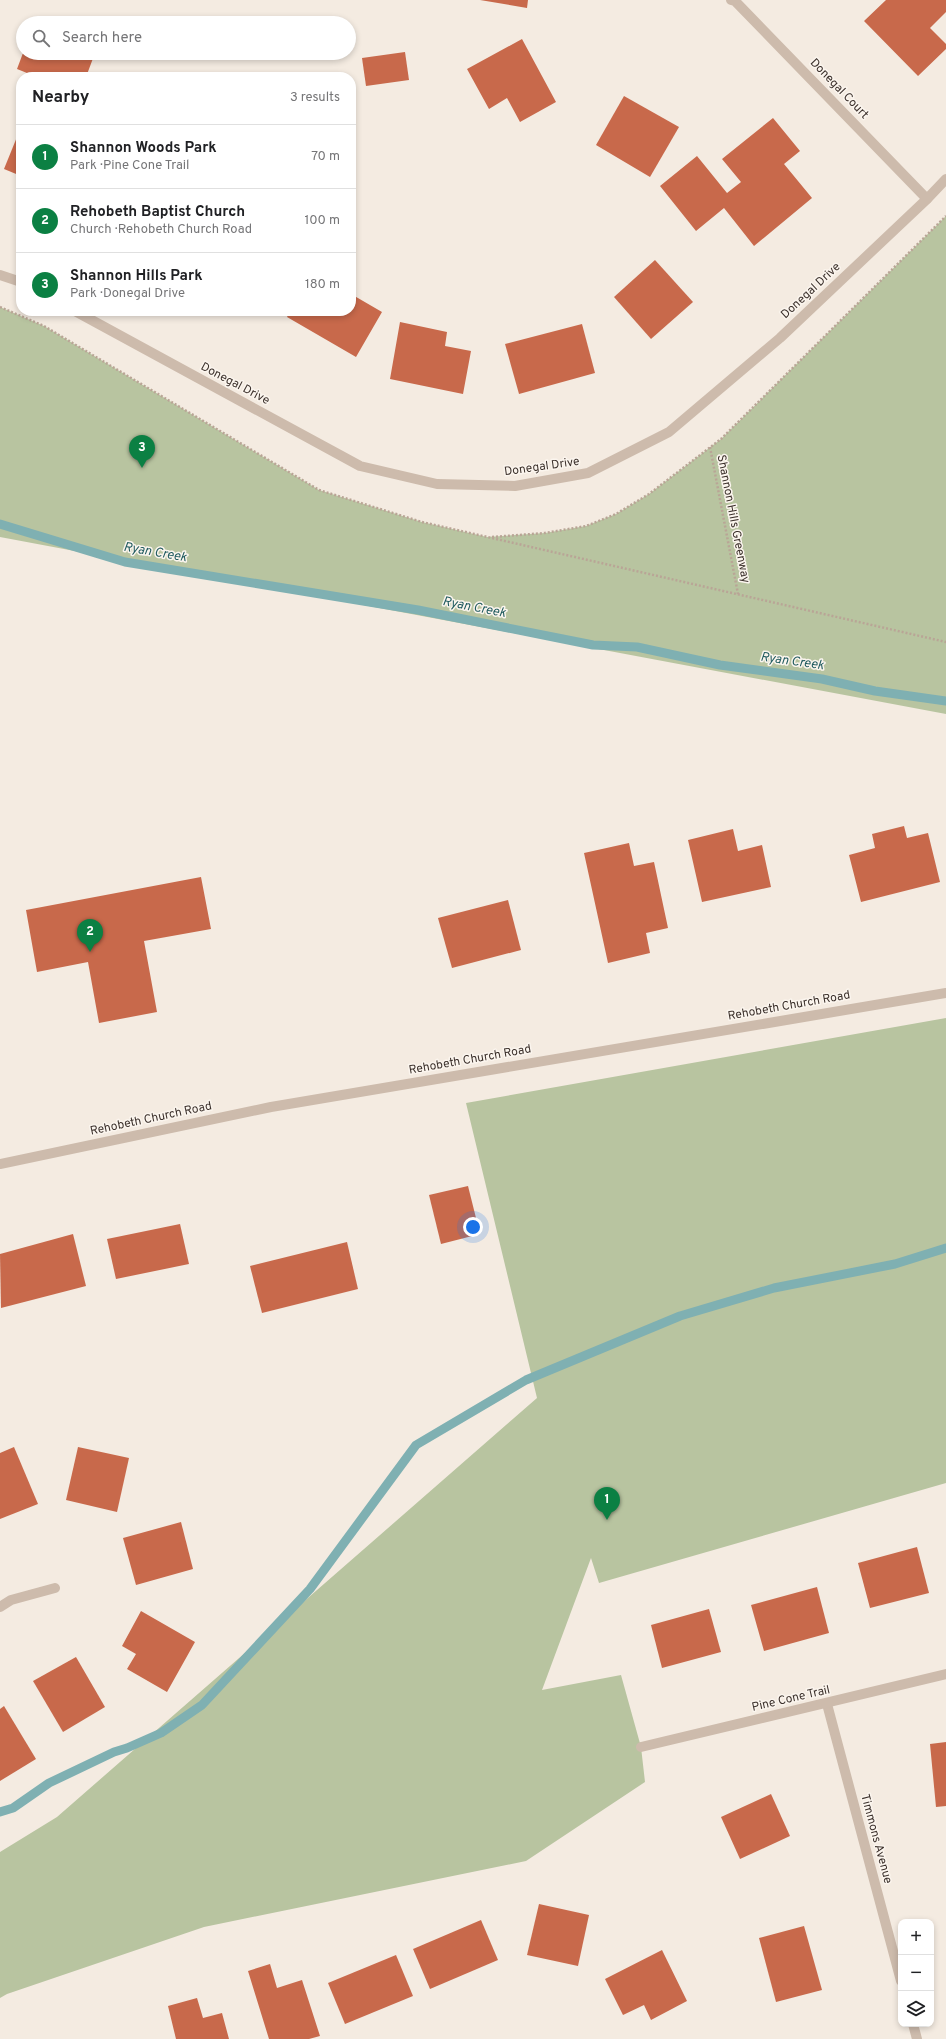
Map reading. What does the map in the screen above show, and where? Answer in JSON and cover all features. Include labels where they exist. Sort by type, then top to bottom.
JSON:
[{"type":"street","name":"Donegal Court","points":[[731,0],[735,1],[928,199]]},
{"type":"street","name":"Donegal Drive","points":[[84,316],[360,466],[437,484],[515,486],[588,473],[669,432],[780,338],[928,199],[946,179]]},
{"type":"street","points":[[0,275],[16,280]]},
{"type":"street","name":"Rehobeth Church Road","points":[[0,1164],[271,1107],[946,993]]},
{"type":"street","points":[[0,1607],[11,1600],[55,1588]]},
{"type":"street","name":"Pine Cone Trail","points":[[641,1747],[826,1704],[946,1674]]},
{"type":"street","name":"Timmons Avenue","points":[[826,1704],[898,1970]]},
{"type":"street","points":[[914,2027],[917,2039]]},
{"type":"path","name":"Shannon Hills Greenway","points":[[710,447],[738,594]]},
{"type":"green space","points":[[946,216],[946,714],[0,537],[0,307],[16,314],[16,316],[21,316],[44,326],[319,490],[422,522],[487,537],[545,533],[586,526],[616,514],[649,494],[721,439]]},
{"type":"green space","points":[[946,1018],[946,1483],[599,1583],[591,1558],[542,1690],[621,1675],[641,1747],[645,1782],[526,1861],[204,1927],[7,1994],[0,1998],[0,1852],[57,1817],[537,1398],[466,1103]]},
{"type":"building","points":[[480,0],[528,0],[527,8]]},
{"type":"building","points":[[886,0],[946,0],[946,12],[930,28],[946,44],[946,49],[918,76],[864,21]]},
{"type":"building","points":[[522,39],[556,102],[520,122],[507,98],[489,109],[467,69]]},
{"type":"building","points":[[405,52],[409,80],[366,86],[362,58]]},
{"type":"building","points":[[20,60],[92,60],[88,72],[24,72],[17,69]]},
{"type":"building","points":[[624,96],[679,127],[650,177],[596,145]]},
{"type":"building","points":[[773,118],[800,151],[784,164],[812,198],[754,246],[724,208],[696,231],[660,186],[697,156],[727,193],[741,182],[722,159]]},
{"type":"building","points":[[16,139],[16,174],[4,169]]},
{"type":"building","points":[[655,260],[693,302],[651,339],[614,297]]},
{"type":"building","points":[[356,297],[382,312],[356,357],[287,317],[356,316]]},
{"type":"building","points":[[400,322],[447,332],[445,346],[471,351],[463,394],[390,379]]},
{"type":"building","points":[[582,324],[595,373],[519,394],[505,344]]},
{"type":"building","points":[[904,826],[907,838],[928,833],[940,882],[861,902],[849,855],[875,848],[872,834]]},
{"type":"building","points":[[733,829],[738,851],[762,845],[771,887],[702,902],[688,840]]},
{"type":"building","points":[[629,843],[634,866],[654,862],[668,928],[646,933],[650,953],[608,963],[584,853]]},
{"type":"building","points":[[201,877],[211,929],[144,941],[157,1012],[99,1023],[88,962],[37,972],[26,910]]},
{"type":"building","points":[[508,900],[521,950],[452,968],[438,918]]},
{"type":"building","points":[[468,1186],[480,1234],[441,1244],[429,1195]]},
{"type":"building","points":[[180,1224],[189,1264],[116,1279],[107,1239]]},
{"type":"building","points":[[73,1234],[86,1286],[1,1308],[0,1254]]},
{"type":"building","points":[[347,1242],[358,1289],[262,1313],[250,1266]]},
{"type":"building","points":[[14,1447],[38,1504],[0,1519],[0,1453]]},
{"type":"building","points":[[78,1447],[129,1458],[117,1512],[66,1500]]},
{"type":"building","points":[[181,1522],[193,1569],[136,1585],[123,1538]]},
{"type":"building","points":[[917,1547],[929,1593],[870,1608],[858,1563]]},
{"type":"building","points":[[817,1587],[829,1633],[764,1651],[751,1605]]},
{"type":"building","points":[[709,1609],[721,1652],[662,1668],[651,1625]]},
{"type":"building","points":[[141,1611],[195,1642],[167,1692],[127,1669],[136,1654],[122,1646]]},
{"type":"building","points":[[76,1657],[105,1707],[63,1732],[33,1681]]},
{"type":"building","points":[[4,1706],[36,1759],[0,1781],[0,1709]]},
{"type":"building","points":[[946,1742],[946,1806],[936,1807],[930,1744]]},
{"type":"building","points":[[771,1794],[790,1836],[740,1859],[721,1817]]},
{"type":"building","points":[[539,1904],[589,1915],[578,1966],[527,1955]]},
{"type":"building","points":[[481,1920],[498,1960],[430,1989],[413,1949]]},
{"type":"building","points":[[804,1926],[822,1990],[776,2002],[759,1938]]},
{"type":"building","points":[[662,1950],[687,2001],[651,2020],[644,2005],[623,2015],[605,1979]]},
{"type":"building","points":[[396,1955],[413,1996],[345,2024],[328,1983]]},
{"type":"building","points":[[270,1964],[277,1988],[302,1980],[320,2036],[309,2039],[269,2039],[248,1971]]},
{"type":"building","points":[[197,1998],[203,2018],[222,2013],[229,2039],[176,2039],[168,2006]]},
{"type":"waterway","name":"Ryan Creek","points":[[0,524],[125,562],[418,610],[593,645],[637,647],[720,665],[822,679],[875,691],[946,701]]},
{"type":"waterway","points":[[0,1812],[13,1808],[49,1783],[114,1752],[161,1733],[202,1705],[310,1589],[416,1445],[526,1380],[680,1316],[774,1288],[895,1264],[946,1248]]},
{"type":"place","name":"Shannon Hills Park","points":[[142,468]]},
{"type":"place","name":"Rehobeth Baptist Church","points":[[90,952]]},
{"type":"place","name":"Shannon Woods Park","points":[[607,1520]]}]
